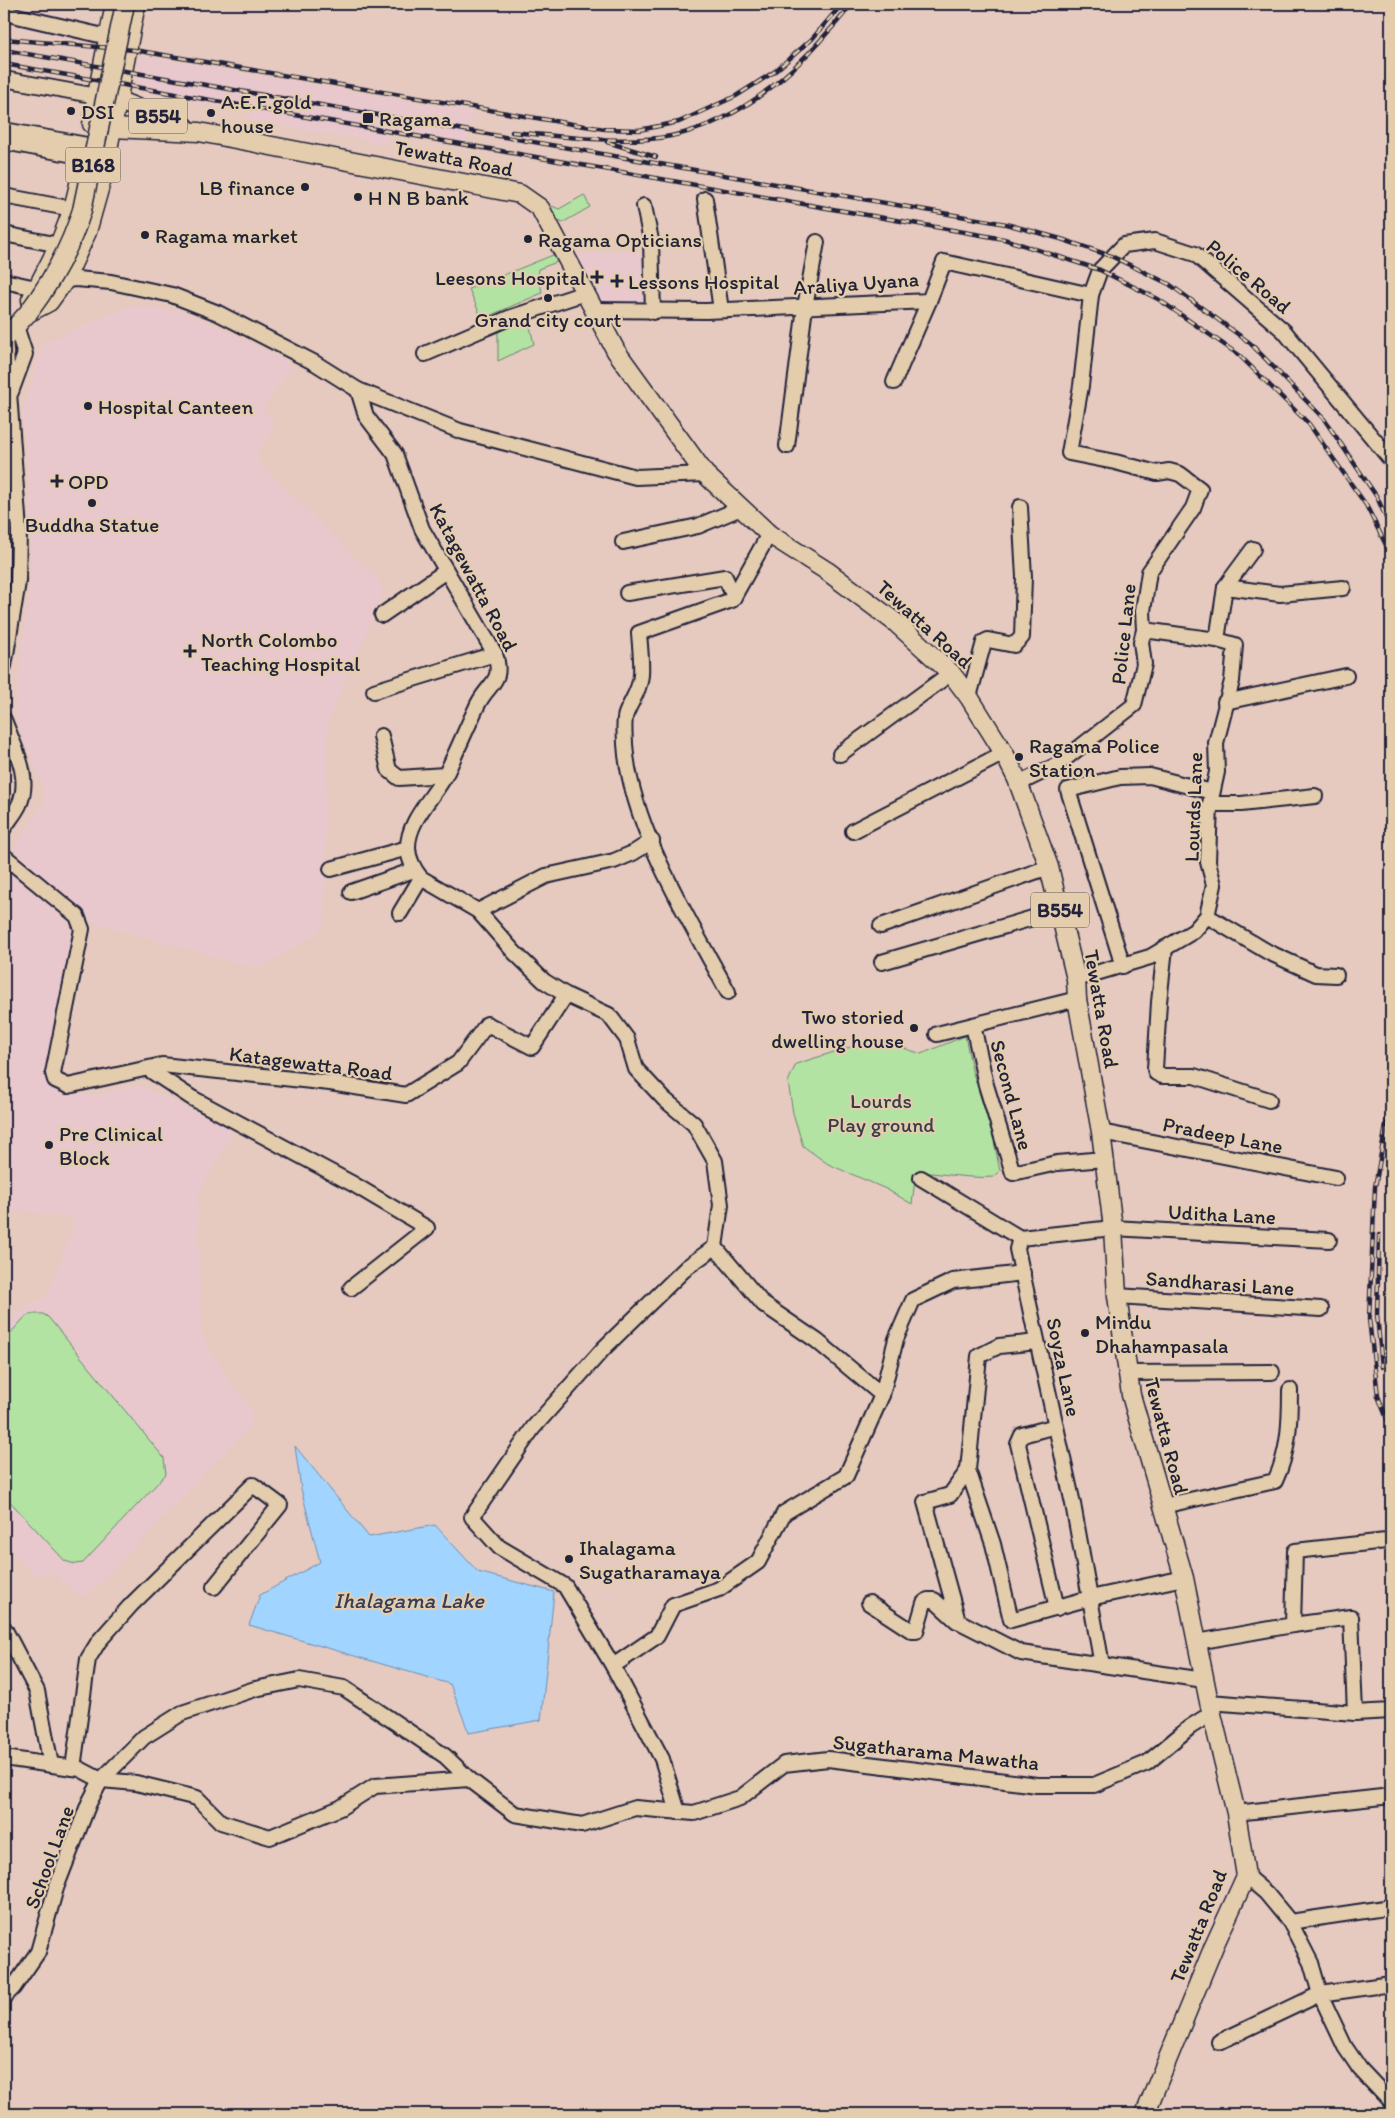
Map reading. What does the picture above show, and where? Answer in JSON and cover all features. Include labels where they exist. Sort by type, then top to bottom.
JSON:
[{"type":"main road","name":"B168","points":[[13,329],[59,245],[73,209],[92,124],[115,4]]},
{"type":"main road","name":"B168","points":[[13,329],[49,284],[72,239],[82,210],[125,4]]},
{"type":"main road","name":"B168","points":[[13,329],[49,302],[65,280],[87,232],[102,175],[136,4]]},
{"type":"main road","name":"Tewatta Road","points":[[97,96],[117,100],[199,132]]},
{"type":"main road","name":"Tewatta Road","points":[[92,124],[112,128],[199,132],[520,194],[540,208],[616,351],[705,474],[769,534],[827,571],[894,622],[951,673],[1004,753],[1018,784],[1049,867],[1076,979],[1076,999],[1101,1132],[1113,1228],[1117,1296],[1127,1374],[1133,1403],[1184,1578],[1204,1680],[1236,1813],[1246,1876],[1214,1946],[1145,2114]]},
{"type":"street","points":[[4,13],[108,37]]},
{"type":"street","points":[[4,79],[97,96]]},
{"type":"street","points":[[4,130],[86,151]]},
{"type":"street","points":[[4,142],[86,151]]},
{"type":"street","points":[[4,196],[73,209]]},
{"type":"street","points":[[705,199],[721,310]]},
{"type":"street","points":[[644,206],[651,240],[653,312]]},
{"type":"street","points":[[4,234],[59,245]]},
{"type":"street","name":"Police Road","points":[[1157,473],[1069,453],[1081,386],[1091,295],[1100,270],[1124,245],[1155,241],[1195,254],[1284,331],[1391,460]]},
{"type":"street","points":[[787,446],[805,307],[817,242]]},
{"type":"street","name":"Araliya Uyana","points":[[594,310],[653,312],[929,302],[944,262],[1091,295]]},
{"type":"street","points":[[65,280],[112,282],[172,295],[218,313],[244,326],[314,363],[358,390],[460,431],[636,477],[705,474]]},
{"type":"street","points":[[4,281],[36,288]]},
{"type":"street","points":[[425,354],[509,318],[585,293]]},
{"type":"street","points":[[894,382],[929,302]]},
{"type":"street","points":[[4,666],[18,582],[19,531],[9,398],[25,354],[13,329]]},
{"type":"street","name":"Katagewatta Road","points":[[358,390],[366,416],[395,454],[422,529],[495,654],[499,668],[495,681],[479,702],[445,775],[412,829],[408,848]]},
{"type":"street","name":"Police Lane","points":[[1018,784],[1057,765],[1134,706],[1144,664],[1141,642],[1144,630],[1143,611],[1149,572],[1193,508],[1200,489],[1180,474],[1169,471],[1157,473]]},
{"type":"street","points":[[969,698],[984,642],[988,640],[1014,645],[1022,637],[1024,577],[1020,507]]},
{"type":"street","points":[[623,542],[698,526],[741,508]]},
{"type":"street","points":[[728,992],[664,871],[634,798],[625,746],[625,716],[637,692],[641,676],[639,633],[732,600],[769,534]]},
{"type":"street","points":[[1217,640],[1225,587],[1252,549]]},
{"type":"street","points":[[382,615],[446,571]]},
{"type":"street","points":[[627,593],[726,577],[734,597]]},
{"type":"street","points":[[1225,587],[1280,594],[1343,588]]},
{"type":"street","name":"Lourds Lane","points":[[1144,630],[1217,640],[1235,645],[1232,681],[1225,702],[1216,743],[1217,772],[1211,798],[1208,862],[1214,885],[1208,916]]},
{"type":"street","points":[[374,691],[495,654]]},
{"type":"street","points":[[840,754],[951,673]]},
{"type":"street","points":[[1225,702],[1346,676]]},
{"type":"street","points":[[4,720],[23,770],[24,790],[19,806],[4,828]]},
{"type":"street","points":[[381,736],[389,770],[400,778],[445,775]]},
{"type":"street","points":[[853,831],[1004,753]]},
{"type":"street","points":[[1123,966],[1068,790],[1120,777],[1150,776],[1211,798],[1241,804],[1315,796]]},
{"type":"street","points":[[478,911],[546,876],[614,861],[633,853],[652,841]]},
{"type":"street","points":[[331,869],[408,848],[418,874],[478,911],[514,952],[544,981],[566,995],[609,1015],[627,1039],[636,1068],[664,1099],[694,1124],[715,1160],[721,1205],[715,1247],[687,1267],[604,1348],[533,1428],[472,1516],[499,1547],[565,1586],[613,1666],[662,1760],[678,1812]]},
{"type":"street","name":"Katagewatta Road","points":[[4,856],[77,916],[82,929],[54,1073],[55,1080],[68,1086],[162,1065],[330,1083],[406,1095],[458,1063],[487,1024],[532,1047],[566,995]]},
{"type":"street","points":[[881,926],[1049,867]]},
{"type":"street","points":[[351,892],[418,874]]},
{"type":"street","points":[[400,913],[418,874]]},
{"type":"street","points":[[882,962],[1060,910]]},
{"type":"street","points":[[1076,979],[1150,957],[1194,931],[1208,916],[1284,959],[1316,974],[1336,975]]},
{"type":"street","points":[[1165,948],[1159,1002],[1156,1074],[1162,1076],[1194,1076],[1269,1100]]},
{"type":"street","points":[[937,1034],[1076,999]]},
{"type":"street","name":"Second Lane","points":[[973,1025],[986,1085],[1013,1173],[1058,1163],[1104,1159]]},
{"type":"street","points":[[148,1069],[192,1098],[353,1184],[427,1228],[351,1288]]},
{"type":"street","name":"Pradeep Lane","points":[[1101,1132],[1336,1178]]},
{"type":"street","points":[[921,1178],[1020,1238],[1113,1228]]},
{"type":"street","name":"Uditha Lane","points":[[1113,1228],[1329,1240]]},
{"type":"street","name":"Soyza Lane","points":[[1020,1238],[1017,1249],[1056,1426],[1102,1665]]},
{"type":"street","points":[[715,1247],[763,1304],[817,1341],[882,1395]]},
{"type":"street","points":[[613,1666],[657,1636],[672,1605],[718,1589],[758,1562],[784,1513],[846,1476],[882,1395],[896,1339],[913,1300],[953,1282],[1023,1273]]},
{"type":"street","name":"Sandharasi Lane","points":[[1117,1296],[1320,1309]]},
{"type":"street","points":[[1038,1342],[999,1346],[978,1356],[968,1470],[994,1544],[1011,1620],[1090,1598],[1184,1578]]},
{"type":"street","points":[[1127,1374],[1272,1372]]},
{"type":"street","points":[[1163,1506],[1275,1481],[1283,1465],[1290,1424],[1290,1390]]},
{"type":"street","points":[[1056,1426],[1022,1435],[1018,1444],[1057,1608]]},
{"type":"street","points":[[958,1621],[925,1502],[950,1494],[968,1470]]},
{"type":"street","points":[[73,1768],[88,1659],[99,1641],[131,1605],[253,1484],[280,1505],[214,1587]]},
{"type":"street","points":[[1293,1625],[1295,1552],[1386,1541]]},
{"type":"street","points":[[869,1603],[912,1631],[916,1630],[924,1602],[934,1600],[958,1621],[1021,1653],[1204,1680]]},
{"type":"street","points":[[1197,1642],[1350,1617],[1355,1713]]},
{"type":"street","points":[[4,1628],[37,1691],[51,1765]]},
{"type":"street","name":"School Lane","points":[[4,1997],[13,1988],[38,1952],[56,1888],[89,1803],[101,1780],[144,1737],[182,1713],[255,1689],[299,1680],[344,1688],[445,1756],[468,1780]]},
{"type":"street","points":[[1211,1708],[1355,1713],[1391,1711]]},
{"type":"street","name":"Sugatharama Mawatha","points":[[468,1780],[515,1814],[582,1825],[635,1808],[694,1813],[740,1798],[784,1764],[828,1758],[1038,1785],[1094,1785],[1147,1763],[1211,1708]]},
{"type":"street","points":[[5,1761],[80,1769],[101,1780],[136,1783],[197,1798],[221,1822],[270,1837],[340,1808],[375,1786],[468,1780]]},
{"type":"street","points":[[1236,1813],[1391,1796]]},
{"type":"street","points":[[1246,1876],[1266,1893],[1290,1922],[1310,1962],[1320,1994],[1350,2054],[1370,2081],[1391,2102]]},
{"type":"street","points":[[1290,1922],[1391,1907]]},
{"type":"street","points":[[1219,2042],[1320,1994],[1391,1984]]},
{"type":"shaded area","name":"Ragama","points":[[140,55],[472,112],[467,142],[390,129],[387,144],[250,120],[251,113],[136,90]]},
{"type":"shaded area","name":"Lessons Hospital","points":[[650,251],[651,303],[595,302],[570,256],[576,253]]},
{"type":"shaded area","name":"North Colombo Teaching Hospital","points":[[135,306],[186,312],[288,361],[290,370],[264,405],[264,412],[274,424],[272,432],[257,450],[258,462],[381,583],[382,597],[331,713],[327,728],[324,923],[315,934],[263,967],[245,965],[96,923],[86,917],[15,853],[15,847],[44,803],[44,790],[16,719],[15,705],[31,580],[29,483],[22,415],[41,349],[47,342],[125,308]]},
{"type":"shaded area","points":[[4,863],[71,918],[75,926],[60,996],[62,1011],[47,1083],[52,1090],[98,1095],[131,1086],[142,1087],[232,1128],[233,1132],[200,1191],[197,1203],[202,1333],[209,1350],[252,1412],[251,1425],[90,1593],[80,1596],[53,1573],[38,1575],[31,1572],[4,1541],[4,1495],[65,1561],[166,1474],[164,1458],[48,1317],[42,1314],[26,1316],[4,1340],[4,1328],[26,1305],[47,1296],[74,1226],[71,1218],[4,1208]]},
{"type":"green space","points":[[584,195],[590,207],[562,223],[560,221],[555,224],[550,210],[552,206],[559,209]]},
{"type":"green space","points":[[553,255],[557,262],[538,269],[542,293],[482,319],[469,289]]},
{"type":"green space","points":[[575,298],[577,303],[528,318],[534,344],[498,361],[498,323]]},
{"type":"green space","name":"Lourds Play ground","points":[[965,1036],[972,1070],[992,1132],[1000,1171],[994,1177],[916,1172],[912,1204],[886,1189],[828,1164],[803,1146],[793,1113],[788,1082],[796,1064],[847,1048],[886,1042],[921,1054]]},
{"type":"green space","points":[[43,1314],[48,1317],[164,1458],[166,1474],[83,1563],[75,1564],[65,1561],[4,1495],[4,1340],[26,1316]]},
{"type":"water","name":"Ihalagama Lake","points":[[295,1446],[369,1537],[435,1525],[478,1572],[554,1592],[541,1720],[469,1733],[450,1684],[249,1625],[260,1595],[320,1562],[301,1489]]},
{"type":"railway","points":[[4,39],[134,50],[578,125],[605,129],[639,130],[679,122],[736,96],[774,72],[812,39],[842,4]]},
{"type":"railway","points":[[512,132],[592,139],[634,140],[653,139],[694,130],[737,110],[757,98],[776,83],[811,51],[851,4]]},
{"type":"railway","points":[[4,50],[1006,224],[1061,239],[1111,256],[1169,284],[1250,343],[1324,419],[1377,497],[1391,529]]},
{"type":"railway","points":[[4,64],[1004,239],[1100,270],[1158,299],[1239,355],[1309,424],[1366,505],[1391,555]]},
{"type":"railway","points":[[607,142],[656,157]]},
{"type":"railway","points":[[1391,1098],[1375,1187],[1369,1319],[1378,1396],[1391,1429]]},
{"type":"railway","points":[[1379,1235],[1377,1315],[1382,1367]]},
{"type":"place","name":"DSI","points":[[71,111]]},
{"type":"place","name":"A.E.F.gold house","points":[[211,113]]},
{"type":"place","name":"Ragama","points":[[368,118]]},
{"type":"place","name":"LB finance","points":[[305,187]]},
{"type":"place","name":"H N B bank","points":[[358,197]]},
{"type":"place","name":"Ragama market","points":[[145,235]]},
{"type":"place","name":"Ragama Opticians","points":[[528,239]]},
{"type":"place","name":"Leesons Hospital","points":[[597,277]]},
{"type":"place","name":"Lessons Hospital","points":[[617,281]]},
{"type":"place","name":"Grand city court","points":[[548,298]]},
{"type":"place","name":"Hospital Canteen","points":[[88,406]]},
{"type":"place","name":"OPD","points":[[57,481]]},
{"type":"place","name":"Buddha Statue","points":[[92,503]]},
{"type":"place","name":"North Colombo Teaching Hospital","points":[[190,651]]},
{"type":"place","name":"Ragama Police Station","points":[[1019,757]]},
{"type":"place","name":"Two storied dwelling house","points":[[914,1028]]},
{"type":"place","name":"Pre Clinical Block","points":[[49,1145]]},
{"type":"place","name":"Mindu Dhahampasala","points":[[1085,1333]]},
{"type":"place","name":"Ihalagama Sugatharamaya","points":[[569,1559]]}]
